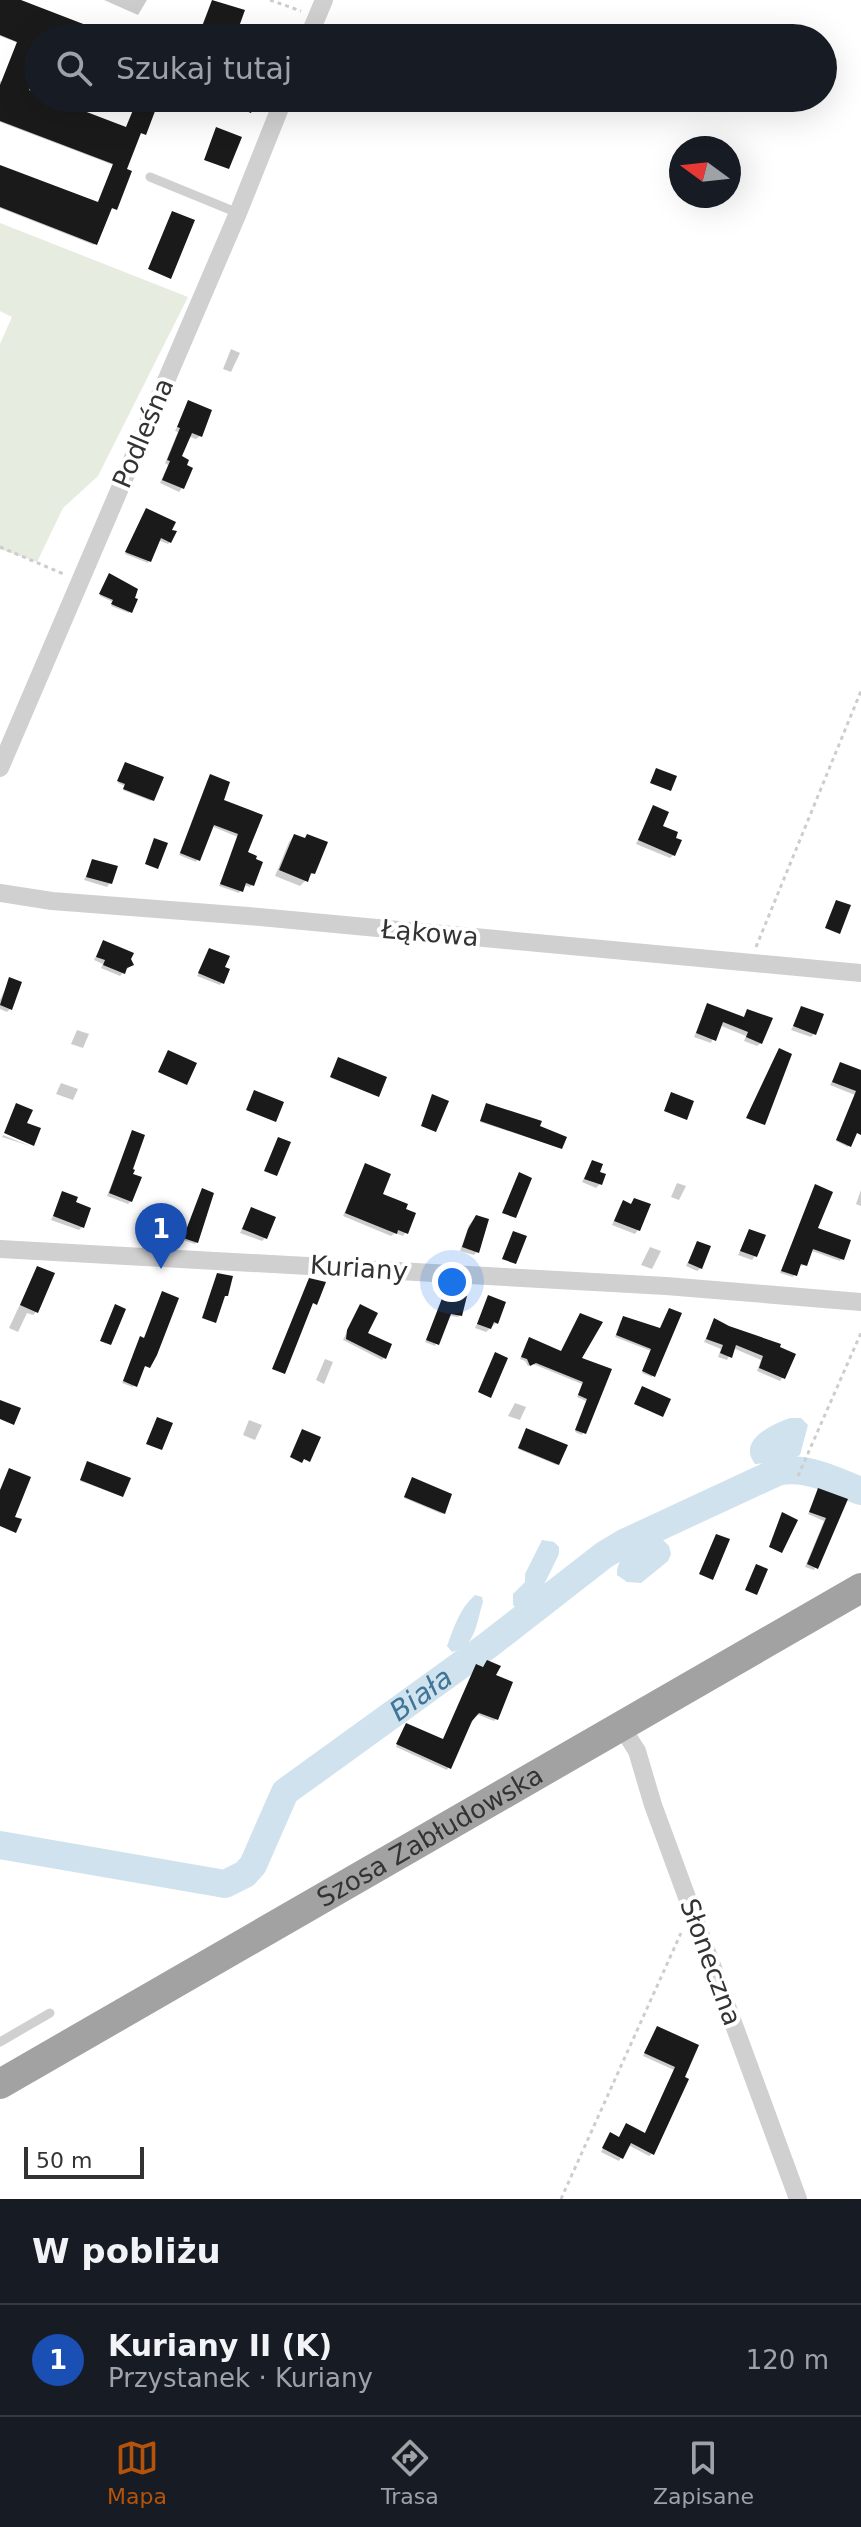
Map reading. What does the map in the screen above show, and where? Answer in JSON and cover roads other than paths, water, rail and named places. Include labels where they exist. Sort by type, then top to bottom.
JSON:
[{"type":"highway","name":"Szosa Zabłudowska","points":[[0,2084],[861,1588]]},
{"type":"street","name":"Podleśna","points":[[0,768],[278,112]]},
{"type":"street","name":"Łąkowa","points":[[0,893],[52,901],[248,916],[861,973]]},
{"type":"street","name":"Kuriany","points":[[0,1249],[666,1286],[861,1302]]},
{"type":"street","name":"Słoneczna","points":[[621,1726],[637,1751],[653,1805],[798,2199]]},
{"type":"lane","points":[[150,177],[238,213]]},
{"type":"lane","points":[[0,2042],[50,2013]]},
{"type":"water","points":[[790,1418],[801,1418],[808,1425],[800,1455],[787,1461],[755,1464],[750,1448],[753,1441],[766,1429]]},
{"type":"water","points":[[661,1538],[669,1546],[671,1554],[668,1561],[641,1583],[627,1582],[617,1575],[621,1560],[626,1555]]},
{"type":"water","points":[[542,1540],[554,1542],[559,1547],[559,1554],[540,1593],[519,1610],[513,1605],[513,1594],[525,1582],[525,1574]]},
{"type":"water","points":[[475,1595],[482,1597],[483,1602],[474,1633],[466,1645],[452,1652],[447,1646],[455,1625]]},
{"type":"waterway","name":"Biała","points":[[0,1845],[225,1884],[245,1874],[253,1865],[285,1792],[487,1646],[604,1555],[777,1472],[809,1472],[861,1491]]},
{"type":"waterway","points":[[857,1489],[861,1479]]},
{"type":"place","name":"Kuriany II (K)","points":[[161,1269]]}]
